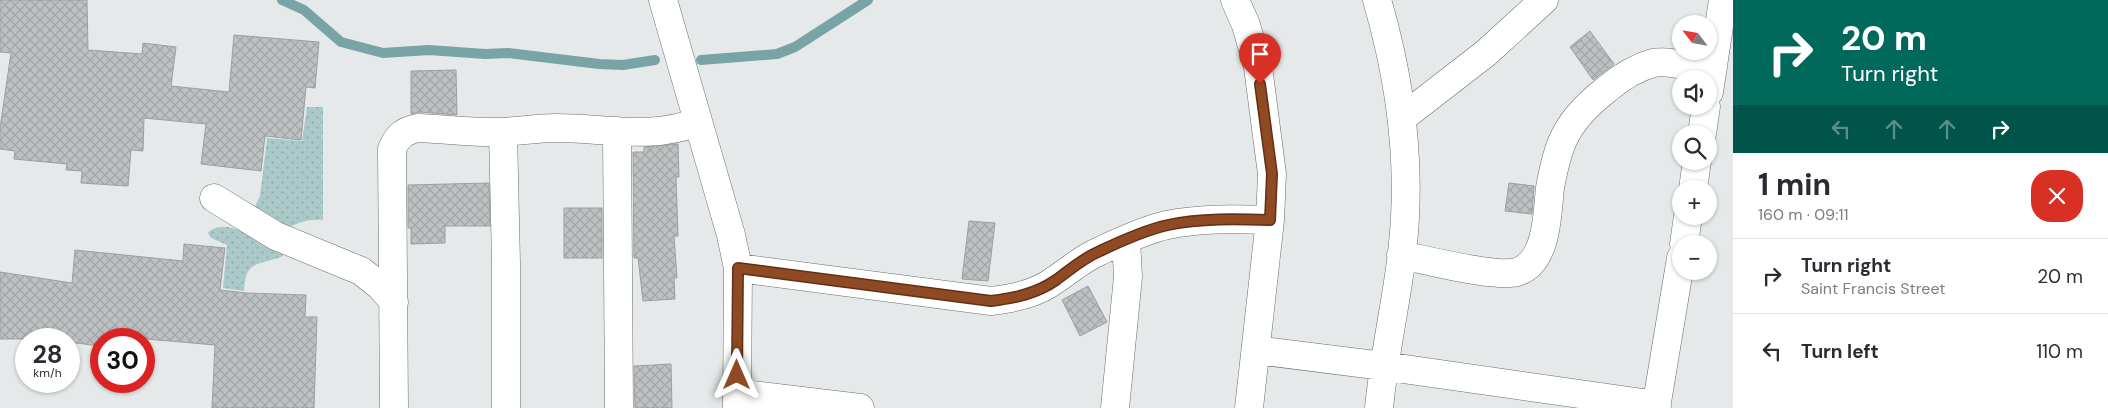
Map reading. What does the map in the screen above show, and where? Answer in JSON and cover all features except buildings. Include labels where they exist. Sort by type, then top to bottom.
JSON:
[{"type":"street","points":[[1234,0],[1246,25],[1258,67],[1272,174],[1270,220],[1249,408]]},
{"type":"street","points":[[1377,0],[1397,74],[1402,118],[1405,217],[1401,255],[1383,366],[1379,408]]},
{"type":"street","points":[[1402,118],[1486,53],[1544,0]]},
{"type":"street","points":[[1712,70],[1723,0]]},
{"type":"street","points":[[668,2],[697,122],[731,235],[738,268],[737,401],[860,408]]},
{"type":"street","points":[[1401,255],[1501,274],[1519,271],[1535,258],[1544,237],[1551,187],[1562,141],[1569,128],[1591,102],[1620,78],[1653,63],[1672,62],[1693,70]]},
{"type":"street","points":[[394,408],[392,149],[397,138],[406,130],[418,128],[503,132],[557,128],[617,131],[668,130],[697,122]]},
{"type":"street","points":[[617,131],[619,408]]},
{"type":"street","points":[[503,132],[506,263],[506,408]]},
{"type":"street","points":[[214,198],[276,236],[361,271],[380,286],[394,302]]},
{"type":"street","points":[[738,268],[991,301],[1014,298],[1034,291],[1055,281],[1073,266],[1098,251],[1167,225],[1216,219],[1270,220]]},
{"type":"street","points":[[1112,408],[1128,277],[1126,240]]},
{"type":"street","points":[[1256,350],[1383,366],[1657,407],[1677,280]]},
{"type":"shaded area","points":[[307,107],[323,107],[323,220],[295,224],[286,229],[254,208],[260,196],[267,138],[302,141]]},
{"type":"shaded area","points":[[228,227],[248,232],[284,251],[283,256],[251,268],[247,273],[244,291],[223,288],[227,245],[211,238],[208,233],[214,228]]},
{"type":"waterway","points":[[282,0],[304,10],[341,42],[383,53],[429,50],[485,54],[508,53],[623,65],[655,60]]},
{"type":"waterway","points":[[701,60],[777,54],[795,47],[868,0]]},
{"type":"route","points":[[737,375],[738,268],[991,301],[1014,298],[1034,291],[1055,281],[1073,266],[1098,251],[1167,225],[1216,219],[1270,220],[1272,174],[1266,117],[1260,84]]}]
